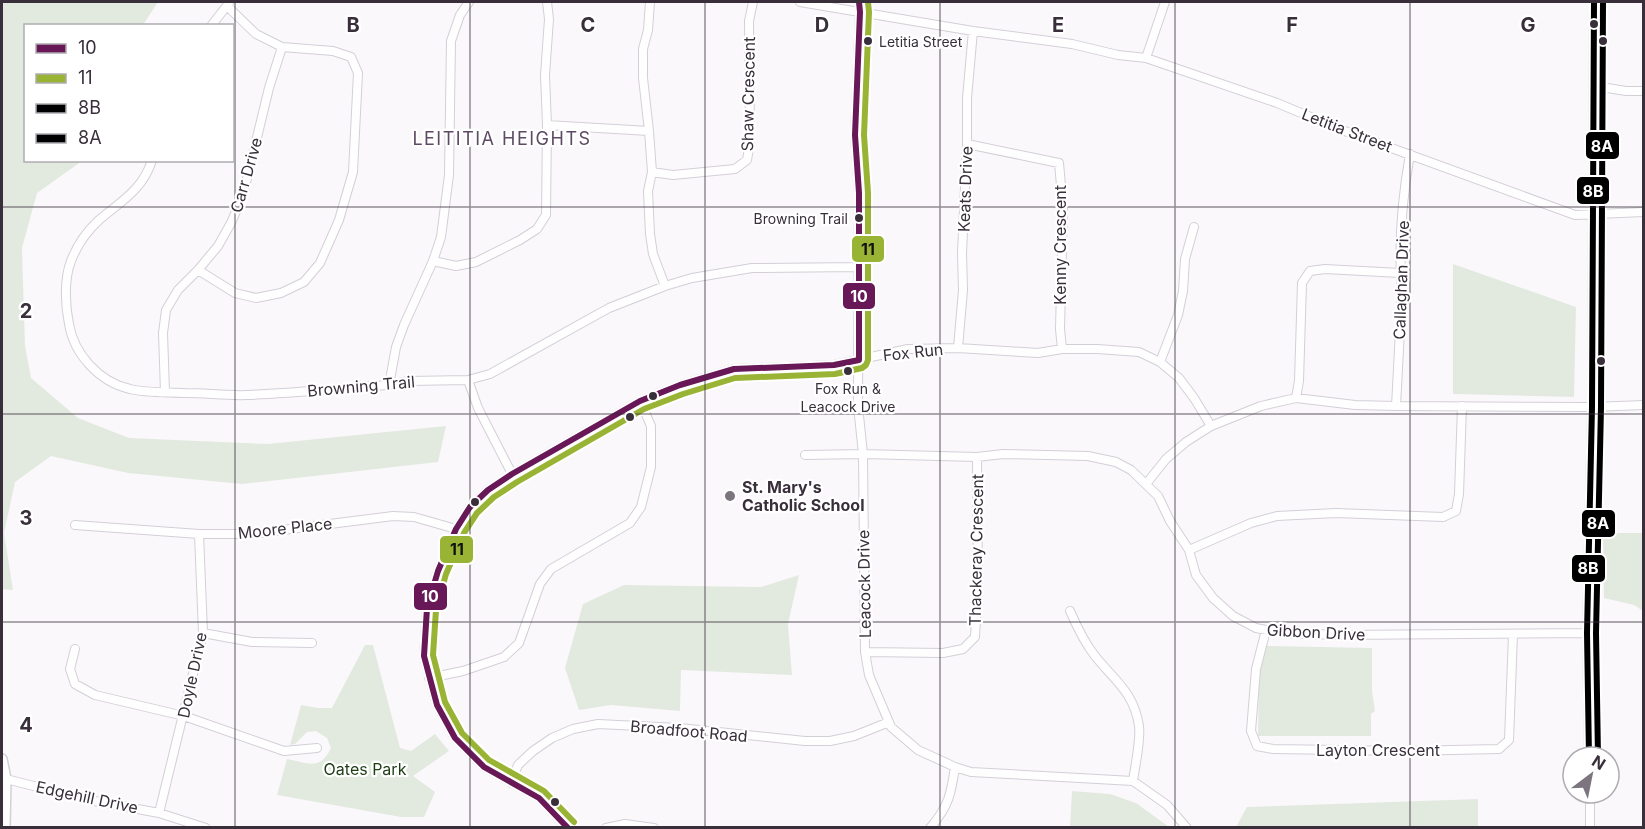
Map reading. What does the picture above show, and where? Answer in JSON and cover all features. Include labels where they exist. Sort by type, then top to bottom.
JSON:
[{"type":"main road","points":[[2,759],[5,828]]},
{"type":"street","points":[[389,385],[396,347],[441,237],[449,175],[451,41],[460,15],[470,2]]},
{"type":"street","points":[[433,261],[456,266],[476,262],[537,229],[546,215],[545,75],[549,19],[547,2]]},
{"type":"street","points":[[650,2],[648,30],[642,49],[652,172],[648,190],[650,234],[653,254],[665,286]]},
{"type":"street","name":"Shaw Crescent","points":[[652,172],[673,175],[735,169],[747,160],[750,142],[749,21],[753,2]]},
{"type":"street","name":"Letitia Street","points":[[800,2],[973,31],[1072,44],[1118,55],[1146,58],[1276,103],[1342,130],[1575,215],[1644,212]]},
{"type":"street","name":"Leacock Drive","points":[[859,2],[855,135],[859,193],[858,406],[863,454],[865,652],[869,675],[891,727],[918,750],[955,767],[971,772],[1133,781]]},
{"type":"street","points":[[1146,58],[1165,2]]},
{"type":"street","points":[[1589,745],[1587,633],[1592,407],[1594,2]]},
{"type":"street","points":[[198,270],[235,293],[256,298],[281,293],[304,282],[320,263],[339,220],[353,172],[358,73],[351,57],[333,51],[282,47],[256,34],[229,4],[213,24]]},
{"type":"street","name":"Keats Drive","points":[[958,348],[963,290],[967,98],[973,31]]},
{"type":"street","name":"Carr Drive","points":[[165,392],[163,333],[166,310],[178,290],[218,246],[231,223],[243,195],[269,88],[282,47]]},
{"type":"street","points":[[1595,86],[1626,91],[1644,91]]},
{"type":"street","points":[[547,125],[649,131]]},
{"type":"street","name":"Kenny Crescent","points":[[967,144],[1059,163],[1063,208],[1060,329],[1062,349]]},
{"type":"street","name":"Callaghan Drive","points":[[1396,406],[1404,189],[1410,154]]},
{"type":"street","name":"Browning Trail","points":[[151,162],[138,187],[120,205],[99,220],[81,239],[70,263],[66,288],[67,314],[72,340],[86,362],[107,380],[130,389],[247,395],[389,385],[409,381],[468,380],[490,374],[609,308],[692,278],[752,268],[858,267]]},
{"type":"street","points":[[1160,362],[1178,315],[1184,291],[1185,260],[1194,227]]},
{"type":"street","points":[[1296,398],[1299,381],[1302,283],[1310,271],[1325,269],[1400,273]]},
{"type":"street","name":"Fox Run","points":[[568,828],[539,798],[484,767],[455,738],[437,705],[424,656],[427,608],[438,571],[456,529],[470,507],[488,490],[512,474],[640,401],[680,385],[734,369],[834,365],[908,350],[958,348],[1038,353],[1062,349],[1097,349],[1138,352],[1160,362],[1179,378],[1211,426]]},
{"type":"street","points":[[468,380],[478,408],[512,474]]},
{"type":"street","points":[[1146,484],[1166,459],[1186,442],[1211,426],[1261,406],[1296,398],[1354,405],[1396,406],[1644,405]]},
{"type":"street","points":[[429,678],[463,671],[504,657],[519,644],[540,584],[551,569],[630,523],[641,507],[651,467],[651,426],[640,401]]},
{"type":"street","points":[[1189,550],[1251,523],[1277,516],[1336,513],[1443,517],[1456,511],[1459,494],[1462,406]]},
{"type":"street","name":"Gibbon Drive","points":[[805,454],[1088,456],[1116,462],[1131,470],[1158,496],[1170,521],[1189,550],[1196,575],[1213,598],[1233,615],[1257,628],[1283,633],[1339,635],[1587,633]]},
{"type":"street","name":"Thackeray Crescent","points":[[865,652],[943,653],[963,649],[975,637],[978,587],[977,457]]},
{"type":"street","name":"Moore Place","points":[[75,525],[199,534],[251,534],[393,516],[414,517],[456,529]]},
{"type":"street","name":"Doyle Drive","points":[[159,813],[203,633],[199,534]]},
{"type":"street","points":[[1070,611],[1081,636],[1095,656],[1127,691],[1135,708],[1140,728],[1133,781],[1167,805],[1187,828]]},
{"type":"street","name":"Layton Crescent","points":[[1266,630],[1256,669],[1251,731],[1257,746],[1274,749],[1405,751],[1499,749],[1509,740],[1513,634]]},
{"type":"street","points":[[203,633],[252,642],[312,643]]},
{"type":"street","points":[[75,649],[70,669],[75,684],[95,696],[184,716],[284,751],[316,748]]},
{"type":"street","name":"Broadfoot Road","points":[[511,783],[518,765],[533,751],[552,738],[573,729],[598,723],[680,728],[805,741],[830,741],[854,736],[889,722]]},
{"type":"street","points":[[930,828],[942,814],[951,795],[955,767]]},
{"type":"street","name":"Edgehill Drive","points":[[4,778],[89,800],[159,813],[206,828]]},
{"type":"street","points":[[1590,805],[1590,828]]},
{"type":"street","points":[[606,828],[625,824],[654,828]]},
{"type":"green space","points":[[3,2],[158,2],[144,24],[24,24],[24,162],[81,162],[37,193],[22,248],[25,346],[31,378],[78,418],[129,438],[268,444],[446,426],[438,462],[242,484],[128,473],[51,456],[15,482],[4,533],[13,590],[2,589]]},
{"type":"green space","points":[[1453,264],[1576,307],[1574,397],[1453,394]]},
{"type":"green space","points":[[1603,533],[1643,533],[1643,611],[1634,605],[1604,598]]},
{"type":"green space","points":[[799,575],[788,624],[792,675],[681,670],[680,711],[611,705],[579,710],[565,668],[583,604],[624,585],[761,587]]},
{"type":"green space","name":"Oates Park","points":[[365,645],[373,645],[400,748],[411,751],[435,734],[449,751],[413,776],[435,792],[424,817],[401,817],[277,795],[287,759],[318,763],[331,748],[327,738],[316,731],[307,732],[295,744],[290,745],[301,705],[332,708]]},
{"type":"green space","points":[[1266,646],[1372,648],[1372,691],[1375,711],[1371,714],[1371,736],[1258,736],[1259,664]]},
{"type":"green space","points":[[1072,791],[1110,794],[1136,803],[1169,827],[1070,827]]},
{"type":"green space","points":[[1478,799],[1478,827],[1236,827],[1247,807]]},
{"type":"transit line","name":"10","points":[[568,828],[539,798],[484,767],[455,738],[437,705],[424,656],[427,608],[438,571],[456,529],[470,507],[488,490],[640,401],[680,385],[734,369],[834,365],[859,360],[859,193],[855,135],[859,2]]},
{"type":"transit line","name":"11","points":[[574,822],[544,791],[489,760],[462,733],[445,702],[433,655],[436,610],[446,574],[464,533],[477,513],[494,497],[644,409],[735,378],[835,374],[866,365],[868,360],[868,193],[864,135],[868,2]]},
{"type":"transit line","name":"8B","points":[[1589,745],[1587,633],[1592,407],[1594,2]]},
{"type":"transit line","name":"8A","points":[[1598,745],[1596,633],[1601,407],[1603,2]]},
{"type":"place","name":"Letitia Street","points":[[868,41]]},
{"type":"place","name":"Browning Trail","points":[[859,218]]},
{"type":"place","name":"Fox Run & Leacock Drive","points":[[848,371]]},
{"type":"place","name":"St. Mary's Catholic School","points":[[730,496]]},
{"type":"district","name":"LEITITIA HEIGHTS","points":[[502,139]]}]
